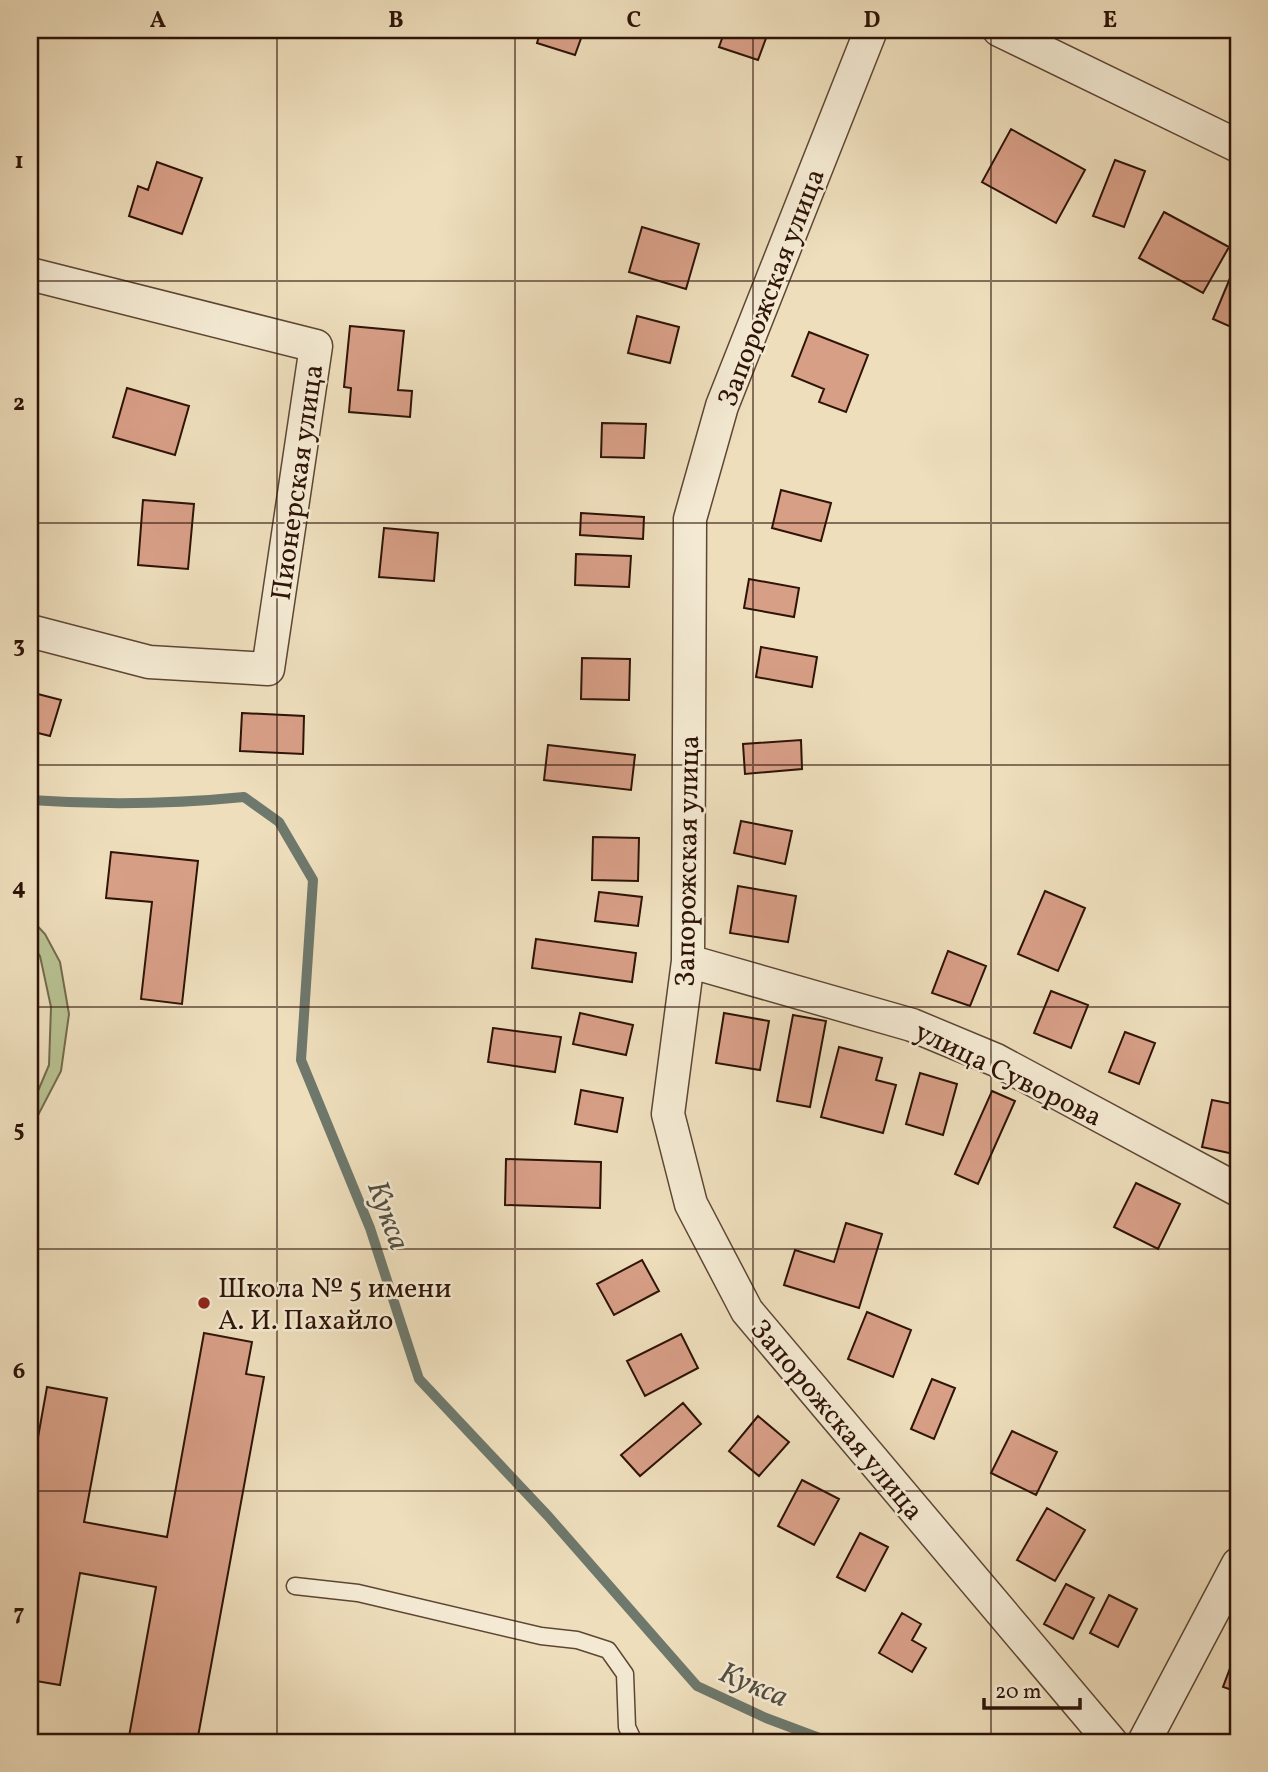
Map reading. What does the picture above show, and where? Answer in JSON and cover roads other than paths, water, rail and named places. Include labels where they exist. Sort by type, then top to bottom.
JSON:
[{"type":"street","name":"Запорожская улица","points":[[871,30],[722,406],[690,519],[688,961],[668,1114],[691,1204],[747,1311],[1111,1742]]},
{"type":"street","points":[[999,30],[1238,145]]},
{"type":"street","name":"Пионерская улица","points":[[30,274],[316,346],[268,669],[149,662],[30,631]]},
{"type":"street","name":"улица Суворова","points":[[688,961],[912,1025],[996,1060],[1238,1190]]},
{"type":"street","points":[[1144,1742],[1238,1564]]},
{"type":"lane","points":[[295,1586],[358,1593],[541,1636],[577,1640],[607,1650],[625,1674],[627,1727],[634,1742]]},
{"type":"waterway","name":"Кукса","points":[[30,800],[137,803],[244,797],[279,822],[313,880],[301,1060],[370,1228],[419,1379],[548,1516],[697,1686],[766,1718],[830,1742]]},
{"type":"place","name":"Школа № 5 имени А. И. Пахайло","points":[[204,1303]]}]
